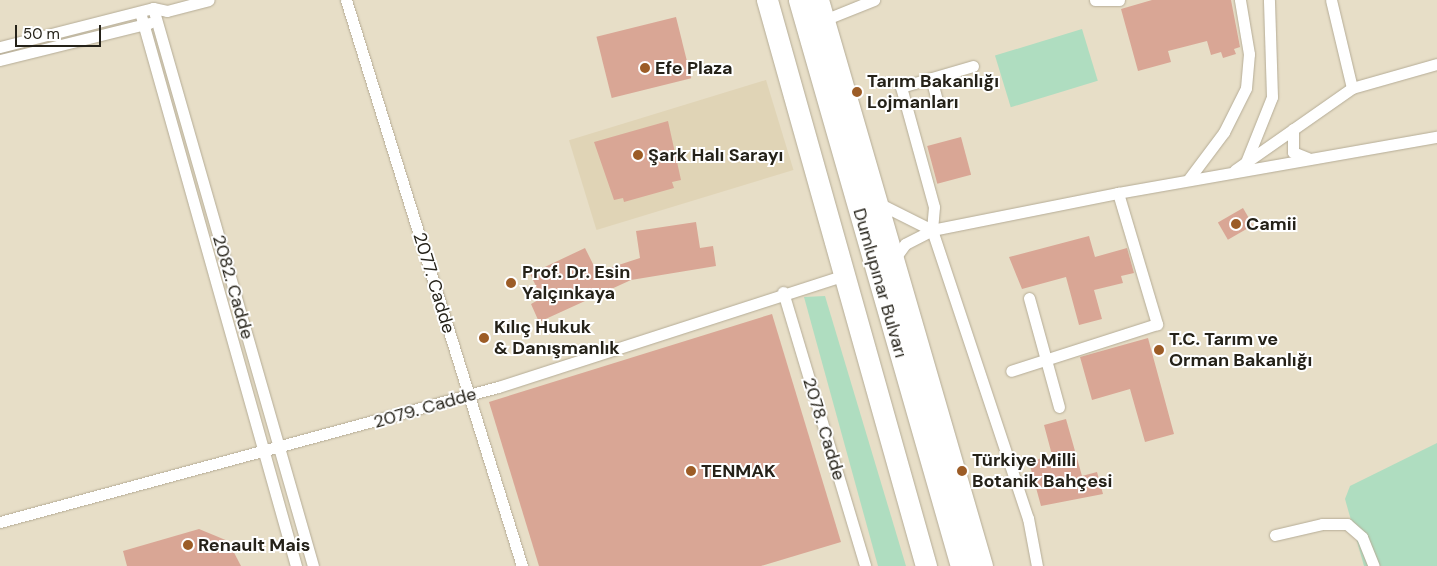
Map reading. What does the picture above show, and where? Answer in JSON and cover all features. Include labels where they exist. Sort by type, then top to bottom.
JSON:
[{"type":"highway","name":"Dumlupınar Bulvarı","points":[[767,0],[926,566]]},
{"type":"highway","name":"Dumlupınar Bulvarı","points":[[799,0],[961,566]]},
{"type":"highway","points":[[821,10],[880,204],[982,566]]},
{"type":"street","points":[[0,47],[153,8],[167,11],[209,0]]},
{"type":"street","name":"2077. Cadde","points":[[346,0],[522,566]]},
{"type":"street","points":[[821,10],[874,0]]},
{"type":"street","points":[[1095,0],[1119,0]]},
{"type":"street","points":[[1188,180],[1224,132],[1246,88],[1249,54],[1240,0]]},
{"type":"street","points":[[1246,162],[1272,97],[1269,0]]},
{"type":"street","points":[[1331,0],[1352,88]]},
{"type":"street","name":"2082. Cadde","points":[[153,8],[313,566]]},
{"type":"street","points":[[0,60],[144,25],[157,21],[167,11]]},
{"type":"street","name":"2082. Cadde","points":[[140,12],[296,566]]},
{"type":"street","points":[[1232,172],[1352,88],[1437,64]]},
{"type":"street","points":[[973,66],[901,87],[934,208],[932,230],[1028,518],[1036,566]]},
{"type":"street","points":[[931,78],[937,101]]},
{"type":"street","points":[[1293,129],[1293,152],[1308,158]]},
{"type":"street","points":[[895,258],[905,244],[932,230],[1188,180],[1437,137]]},
{"type":"street","points":[[1011,371],[1158,324],[1118,193]]},
{"type":"street","points":[[880,204],[932,230]]},
{"type":"street","name":"2079. Cadde","points":[[0,522],[263,453],[469,395],[783,292],[844,275]]},
{"type":"street","name":"2078. Cadde","points":[[783,292],[865,566]]},
{"type":"street","points":[[1029,298],[1059,407]]},
{"type":"street","points":[[1275,535],[1322,524],[1347,524],[1362,538],[1374,566]]},
{"type":"shaded area","points":[[766,80],[793,170],[596,230],[569,140]]},
{"type":"green space","points":[[1082,29],[1098,81],[1011,107],[995,56]]},
{"type":"green space","points":[[825,296],[906,566],[878,566],[804,297]]},
{"type":"green space","points":[[1437,443],[1437,566],[1364,566],[1345,499],[1350,486]]},
{"type":"building","points":[[1152,0],[1231,0],[1240,47],[1234,49],[1236,54],[1223,58],[1221,52],[1211,55],[1207,41],[1168,51],[1171,62],[1138,71],[1121,9]]},
{"type":"building","name":"Efe Plaza","points":[[676,17],[691,78],[612,98],[596,37]]},
{"type":"building","name":"Şark Halı Sarayı","points":[[668,121],[681,180],[672,182],[674,188],[624,202],[623,198],[614,200],[594,142]]},
{"type":"building","points":[[961,137],[971,175],[937,184],[927,146]]},
{"type":"building","name":"Camii","points":[[1243,208],[1253,225],[1228,240],[1218,222]]},
{"type":"building","points":[[696,222],[700,248],[713,246],[716,266],[631,280],[539,322],[531,304],[542,298],[530,274],[585,248],[597,272],[640,258],[636,231]]},
{"type":"building","points":[[1089,236],[1095,257],[1127,248],[1134,273],[1121,276],[1123,283],[1094,290],[1102,319],[1079,325],[1066,277],[1022,289],[1009,257]]},
{"type":"building","points":[[772,314],[841,542],[761,566],[539,566],[489,402]]},
{"type":"building","points":[[1148,338],[1174,434],[1145,442],[1130,389],[1092,400],[1080,357]]},
{"type":"building","points":[[1066,419],[1082,476],[1097,472],[1103,494],[1041,506],[1029,462],[1052,455],[1044,425]]},
{"type":"building","name":"Renault Mais","points":[[199,529],[228,541],[241,566],[127,566],[123,551]]},
{"type":"place","name":"Efe Plaza","points":[[645,68]]},
{"type":"place","name":"Tarım Bakanlığı Lojmanları","points":[[857,92]]},
{"type":"place","name":"Şark Halı Sarayı","points":[[638,155]]},
{"type":"place","name":"Camii","points":[[1236,224]]},
{"type":"place","name":"Prof. Dr. Esin Yalçınkaya","points":[[511,283]]},
{"type":"place","name":"Kılıç Hukuk & Danışmanlık","points":[[484,338]]},
{"type":"place","name":"T.C. Tarım ve Orman Bakanlığı","points":[[1159,350]]},
{"type":"place","name":"TENMAK","points":[[691,471]]},
{"type":"place","name":"Türkiye Milli Botanik Bahçesi","points":[[962,471]]},
{"type":"place","name":"Renault Mais","points":[[188,545]]}]
